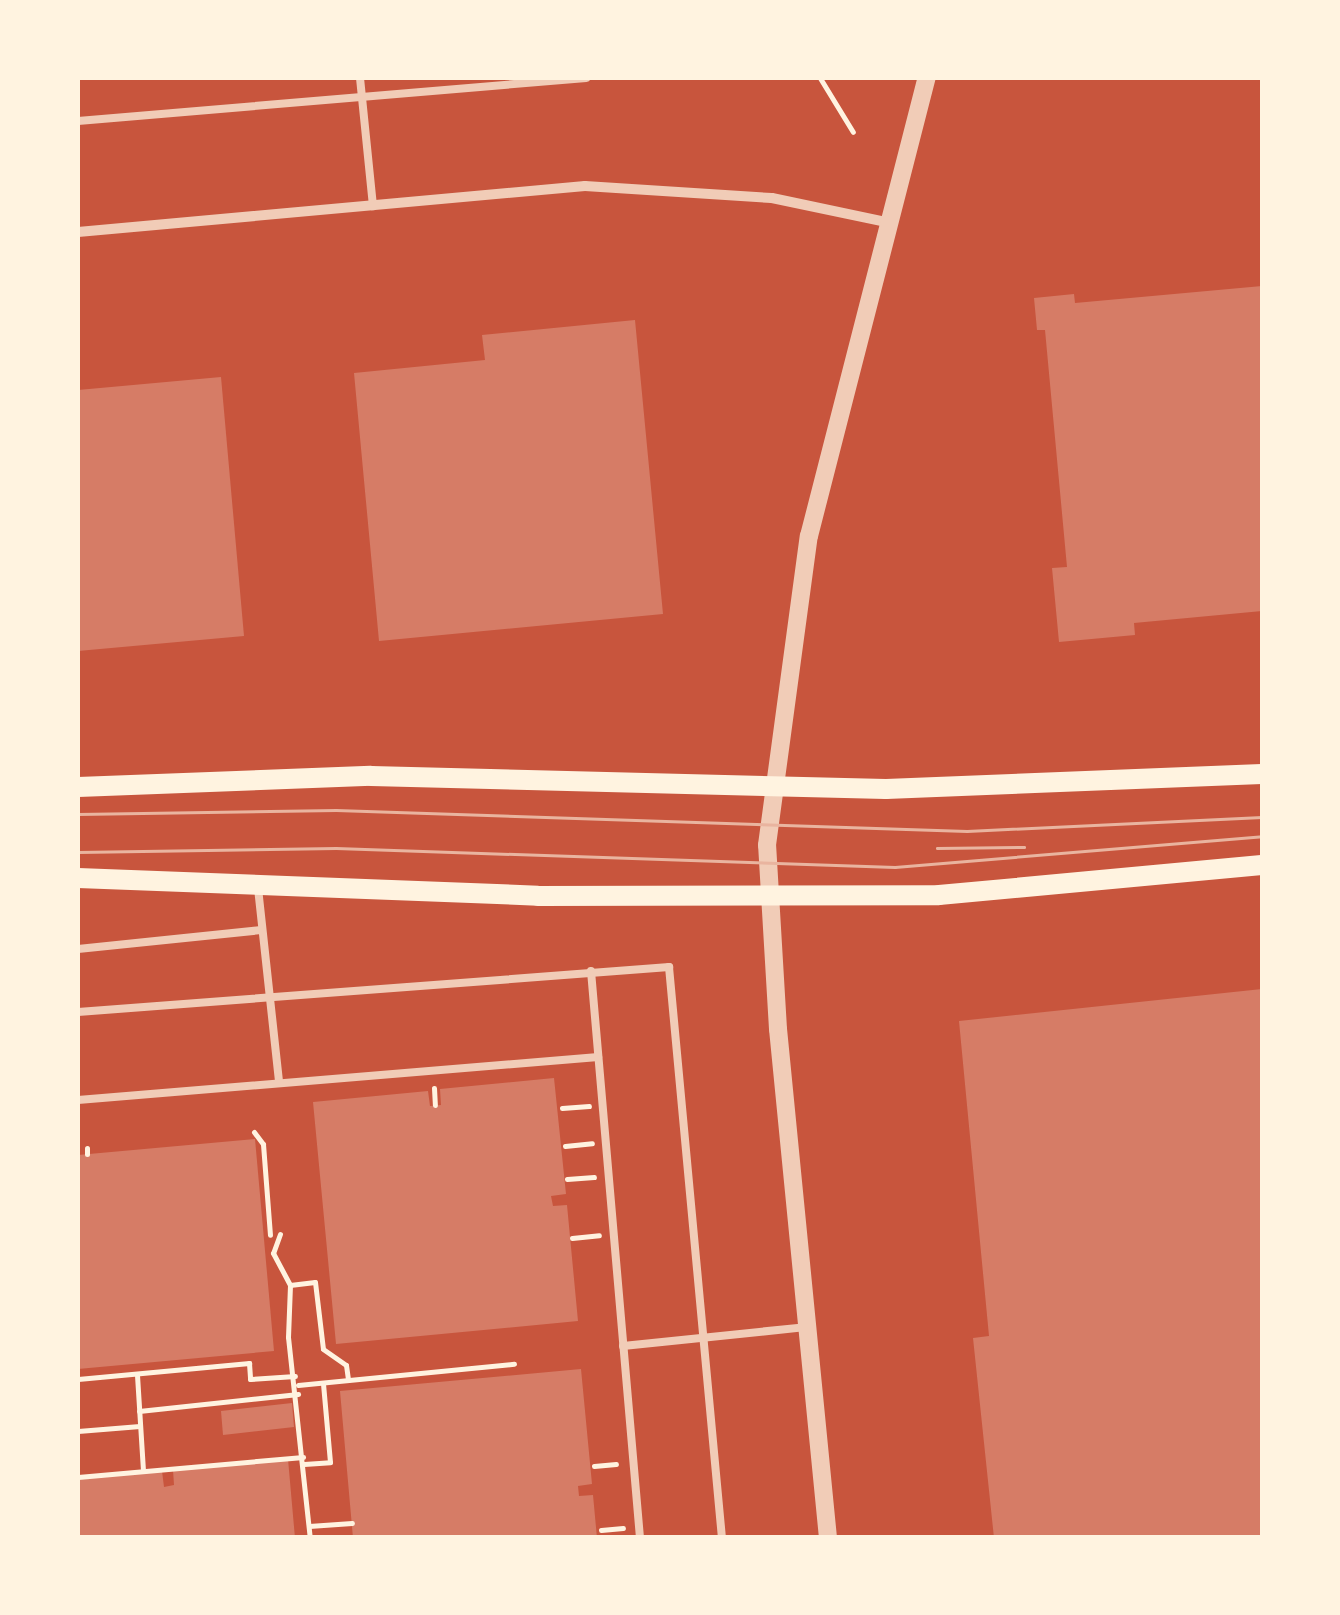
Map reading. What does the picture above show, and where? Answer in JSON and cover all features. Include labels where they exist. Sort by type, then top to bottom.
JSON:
[{"type":"main road","points":[[78,788],[371,776],[772,786],[1040,786],[1262,774]]},
{"type":"main road","points":[[78,878],[538,896],[767,896],[1012,891],[1262,865]]},
{"type":"street","points":[[828,1538],[767,896],[772,786],[808,536],[927,78]]},
{"type":"street","points":[[78,232],[585,186],[772,198],[891,223]]},
{"type":"lane","points":[[360,78],[373,206]]},
{"type":"lane","points":[[78,122],[586,78]]},
{"type":"lane","points":[[258,883],[279,1081]]},
{"type":"lane","points":[[78,949],[261,930]]},
{"type":"lane","points":[[78,1012],[269,993],[669,966],[722,1538]]},
{"type":"lane","points":[[591,971],[640,1538]]},
{"type":"lane","points":[[78,1100],[598,1057]]},
{"type":"lane","points":[[624,1346],[808,1327]]},
{"type":"path","points":[[820,78],[853,132]]},
{"type":"path","points":[[434,1088],[436,1105]]},
{"type":"path","points":[[254,1132],[264,1144],[270,1235]]},
{"type":"path","points":[[280,1234],[273,1253],[290,1285],[288,1337],[298,1394],[310,1538]]},
{"type":"path","points":[[290,1285],[315,1282],[323,1349],[346,1365],[348,1380]]},
{"type":"path","points":[[78,1379],[248,1363],[250,1380],[294,1376]]},
{"type":"path","points":[[297,1385],[514,1364]]},
{"type":"path","points":[[136,1374],[143,1471]]},
{"type":"path","points":[[78,1477],[330,1462],[323,1383]]},
{"type":"path","points":[[139,1411],[298,1394]]},
{"type":"path","points":[[78,1431],[140,1426]]},
{"type":"path","points":[[309,1526],[352,1522]]},
{"type":"building","points":[[1262,286],[1262,611],[1134,623],[1135,635],[1059,642],[1052,568],[1067,567],[1045,330],[1037,330],[1034,298],[1074,294],[1075,303]]},
{"type":"building","points":[[635,320],[663,614],[379,641],[354,373],[485,360],[482,335]]},
{"type":"building","points":[[221,377],[244,636],[78,651],[78,390]]},
{"type":"building","points":[[1262,989],[1262,1538],[994,1538],[973,1338],[989,1336],[959,1021]]},
{"type":"building","points":[[554,1078],[566,1194],[551,1196],[553,1206],[567,1205],[578,1321],[336,1344],[313,1102],[428,1091],[430,1106],[441,1105],[440,1089]]},
{"type":"building","points":[[255,1139],[274,1351],[78,1369],[78,1155]]},
{"type":"building","points":[[581,1369],[592,1484],[578,1486],[579,1496],[593,1495],[597,1538],[353,1538],[340,1391]]},
{"type":"building","points":[[292,1403],[294,1427],[223,1435],[221,1411]]},
{"type":"building","points":[[288,1459],[295,1538],[78,1538],[78,1479],[162,1471],[164,1487],[174,1485],[173,1470]]},
{"type":"tram line","points":[[78,814],[336,810],[967,831],[1262,817]]},
{"type":"tram line","points":[[78,852],[336,848],[895,867],[1262,836]]},
{"type":"tram line","points":[[937,848],[1024,847]]}]
